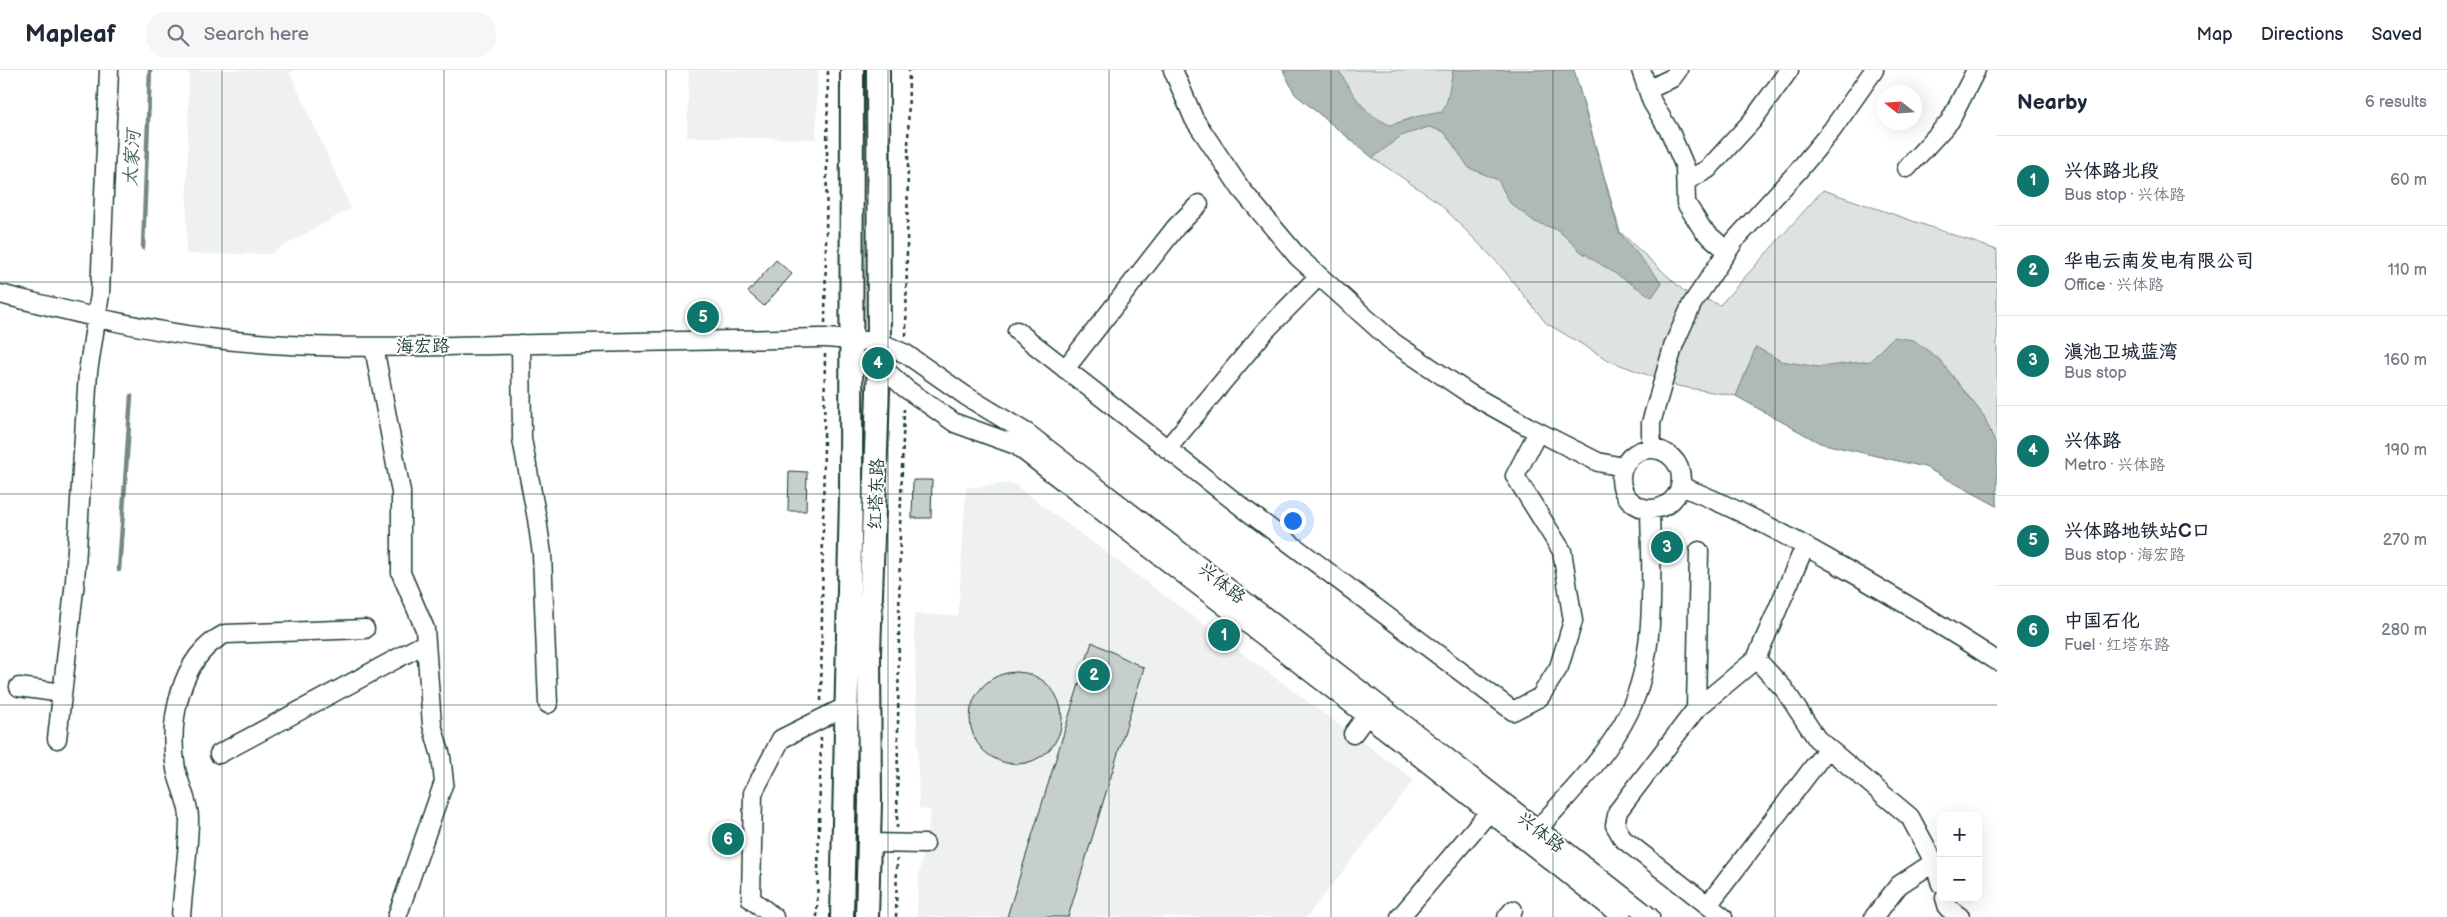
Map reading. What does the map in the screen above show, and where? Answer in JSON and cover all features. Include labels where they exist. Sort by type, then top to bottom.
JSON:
[{"type":"main road","name":"红塔东路","points":[[842,917],[847,706],[852,70]]},
{"type":"main road","name":"红塔东路","points":[[868,917],[869,652],[879,353],[878,70]]},
{"type":"street","points":[[57,739],[75,581],[88,372],[100,294],[109,70]]},
{"type":"street","points":[[1173,70],[1194,119],[1241,189],[1298,257],[1394,343],[1470,394],[1538,432],[1598,462],[1623,467]]},
{"type":"street","points":[[1641,70],[1648,90],[1685,167],[1686,203],[1703,230],[1726,251]]},
{"type":"street","points":[[1648,90],[1672,78],[1678,70]]},
{"type":"street","points":[[1686,181],[1708,168],[1752,121],[1789,70]]},
{"type":"street","points":[[1651,448],[1651,424],[1674,344],[1692,304],[1726,251],[1832,130],[1874,70]]},
{"type":"street","points":[[1907,168],[1950,121],[1976,70]]},
{"type":"street","points":[[1065,370],[1176,227],[1199,204]]},
{"type":"street","points":[[1167,449],[1265,331],[1319,276]]},
{"type":"street","name":"海宏路","points":[[0,294],[96,319],[209,338],[374,347],[825,338],[851,342]]},
{"type":"street","points":[[1017,332],[1167,449],[1513,711],[1540,697],[1560,667],[1573,621],[1562,551],[1515,476],[1538,432]]},
{"type":"street","name":"兴体路","points":[[851,342],[879,353],[906,354],[966,396],[1027,433],[1532,835],[1650,917]]},
{"type":"street","points":[[521,344],[522,439],[542,554],[548,704]]},
{"type":"street","points":[[374,347],[401,492],[401,573],[425,628],[432,725],[441,756],[444,782],[397,917]]},
{"type":"street","name":"兴体路","points":[[879,353],[905,388],[955,423],[1016,445],[1372,709],[1489,812],[1532,835],[1622,917]]},
{"type":"street","points":[[1651,448],[1662,451],[1671,457],[1678,468],[1680,486],[1670,502],[1650,509],[1638,506],[1629,500],[1623,491],[1621,478],[1623,467],[1634,453],[1651,448]]},
{"type":"street","points":[[1680,486],[1714,500],[1805,546],[1925,614],[1997,661]]},
{"type":"street","points":[[1532,835],[1603,754],[1630,712],[1646,663],[1652,591],[1650,509]]},
{"type":"street","points":[[1723,917],[1623,839],[1615,825],[1618,812],[1696,709],[1756,659],[1805,546]]},
{"type":"street","points":[[1696,709],[1699,551]]},
{"type":"street","points":[[181,917],[189,815],[176,769],[173,734],[175,711],[182,687],[198,657],[215,640],[226,634],[365,629]]},
{"type":"street","points":[[219,754],[426,643]]},
{"type":"street","points":[[1756,659],[1784,689],[1816,739],[1910,817],[1934,862],[1937,871]]},
{"type":"street","points":[[19,687],[62,693]]},
{"type":"street","points":[[774,917],[751,899],[753,793],[781,739],[847,706]]},
{"type":"street","points":[[1353,734],[1372,709]]},
{"type":"street","points":[[1708,905],[1828,748]]},
{"type":"street","points":[[1400,917],[1489,812]]},
{"type":"street","points":[[869,843],[925,844]]},
{"type":"street","points":[[1874,917],[1899,885],[1934,862]]},
{"type":"street","points":[[1946,902],[1948,908],[1960,917]]},
{"type":"path","points":[[818,917],[828,70]]},
{"type":"path","points":[[906,354],[909,70]]},
{"type":"path","points":[[896,917],[900,527],[905,388]]},
{"type":"shaded area","points":[[189,70],[295,70],[290,73],[351,208],[269,254],[186,254]]},
{"type":"shaded area","points":[[689,70],[818,70],[816,139],[687,137]]},
{"type":"shaded area","points":[[1283,70],[1574,70],[1620,232],[1685,292],[1720,305],[1823,190],[1997,250],[1997,506],[1925,467],[1820,443],[1736,396],[1677,386],[1610,361],[1546,323],[1498,263],[1438,202],[1373,158],[1295,94]]},
{"type":"shaded area","points":[[1283,70],[1339,70],[1366,109],[1390,125],[1419,116],[1442,112],[1447,101],[1453,70],[1574,70],[1619,232],[1662,283],[1652,297],[1580,251],[1558,230],[1535,222],[1510,203],[1498,180],[1469,168],[1444,132],[1429,127],[1401,136],[1373,158],[1295,94]]},
{"type":"shaded area","points":[[1893,337],[1914,340],[1940,360],[1984,416],[1997,447],[1997,506],[1925,467],[1820,443],[1736,396],[1756,347],[1781,361],[1819,367],[1870,361]]},
{"type":"shaded area","points":[[1012,483],[1414,780],[1307,917],[917,917],[918,880],[931,811],[919,808],[914,614],[958,616],[966,488]]},
{"type":"building","points":[[776,260],[792,274],[764,306],[748,292]]},
{"type":"building","points":[[789,471],[807,472],[806,511],[788,511]]},
{"type":"building","points":[[913,480],[932,480],[931,518],[912,518]]},
{"type":"building","points":[[1092,642],[1144,668],[1068,917],[1007,917]]},
{"type":"building","points":[[1016,672],[1034,675],[1049,685],[1059,700],[1062,718],[1059,736],[1049,751],[1034,761],[1016,764],[998,761],[983,751],[973,736],[970,718],[973,700],[983,685],[998,675]]},
{"type":"waterway","name":"太家河","points":[[143,248],[150,70]]},
{"type":"waterway","name":"太家河","points":[[119,570],[131,396]]},
{"type":"place","name":"兴体路地铁站C口","points":[[703,317]]},
{"type":"place","name":"兴体路","points":[[878,363]]},
{"type":"place","name":"滇池卫城蓝湾","points":[[1667,547]]},
{"type":"place","name":"兴体路北段","points":[[1224,635]]},
{"type":"place","name":"华电云南发电有限公司","points":[[1094,675]]},
{"type":"place","name":"中国石化","points":[[728,839]]}]
